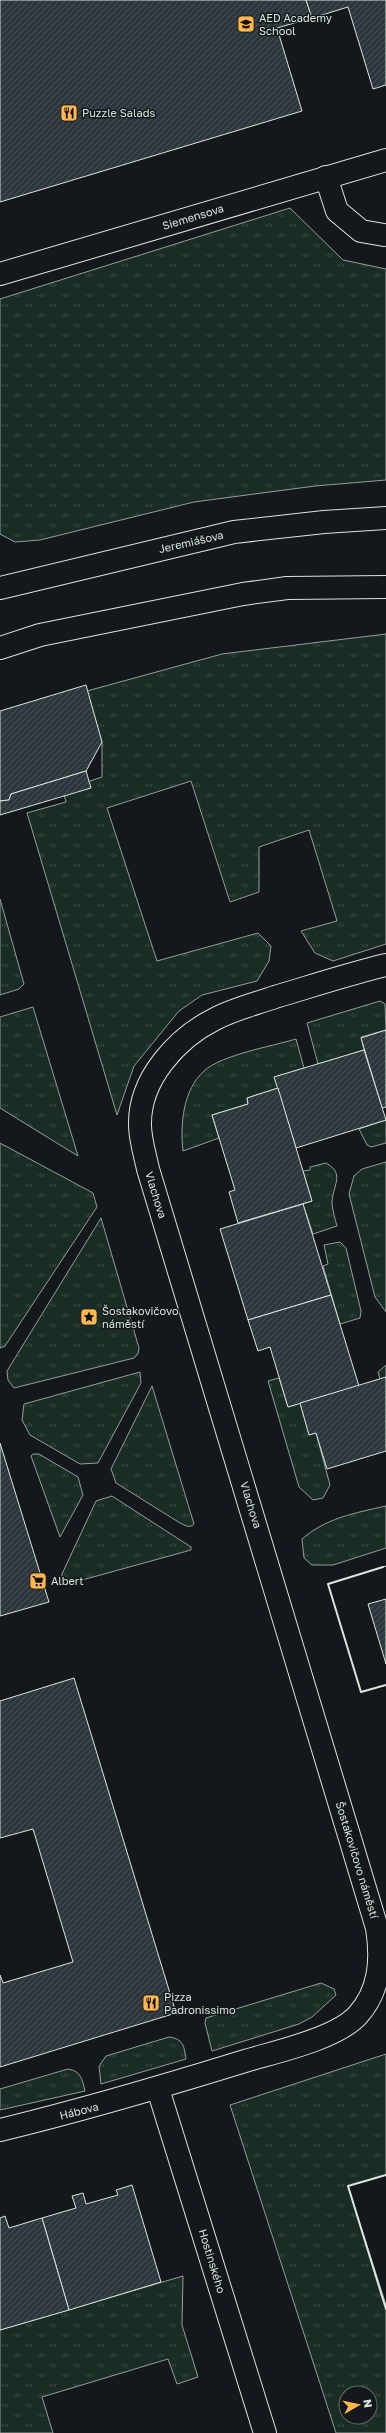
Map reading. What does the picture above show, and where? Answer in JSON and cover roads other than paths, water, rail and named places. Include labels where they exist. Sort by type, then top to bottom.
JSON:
[{"type":"street","name":"Siemensova","points":[[0,274],[386,160]]},
{"type":"street","points":[[326,177],[337,211],[361,231],[384,235]]},
{"type":"street","name":"Jeremiášova","points":[[0,588],[234,532],[324,522],[386,518]]},
{"type":"street","points":[[0,648],[40,635],[243,594],[286,588],[386,587]]},
{"type":"street","name":"Vlachova","points":[[270,1567],[148,1169],[140,1125],[141,1111],[149,1085],[159,1067],[172,1051],[208,1023],[234,1011],[386,965]]},
{"type":"street","name":"Šostakovičovo náměstí","points":[[158,2089],[310,2042],[345,2025],[356,2016],[366,2004],[374,1987],[379,1970],[381,1949],[378,1928],[270,1567]]},
{"type":"street","name":"Hábova","points":[[0,2130],[158,2089]]},
{"type":"street","name":"Hostinského","points":[[158,2089],[265,2433]]},
{"type":"place","name":"AED Academy School","points":[[246,24]]},
{"type":"place","name":"Puzzle Salads","points":[[69,113]]},
{"type":"place","name":"Šostakovičovo náměstí","points":[[89,1317]]},
{"type":"place","name":"Albert","points":[[38,1581]]},
{"type":"place","name":"Pizza Padronissimo","points":[[151,2003]]}]
